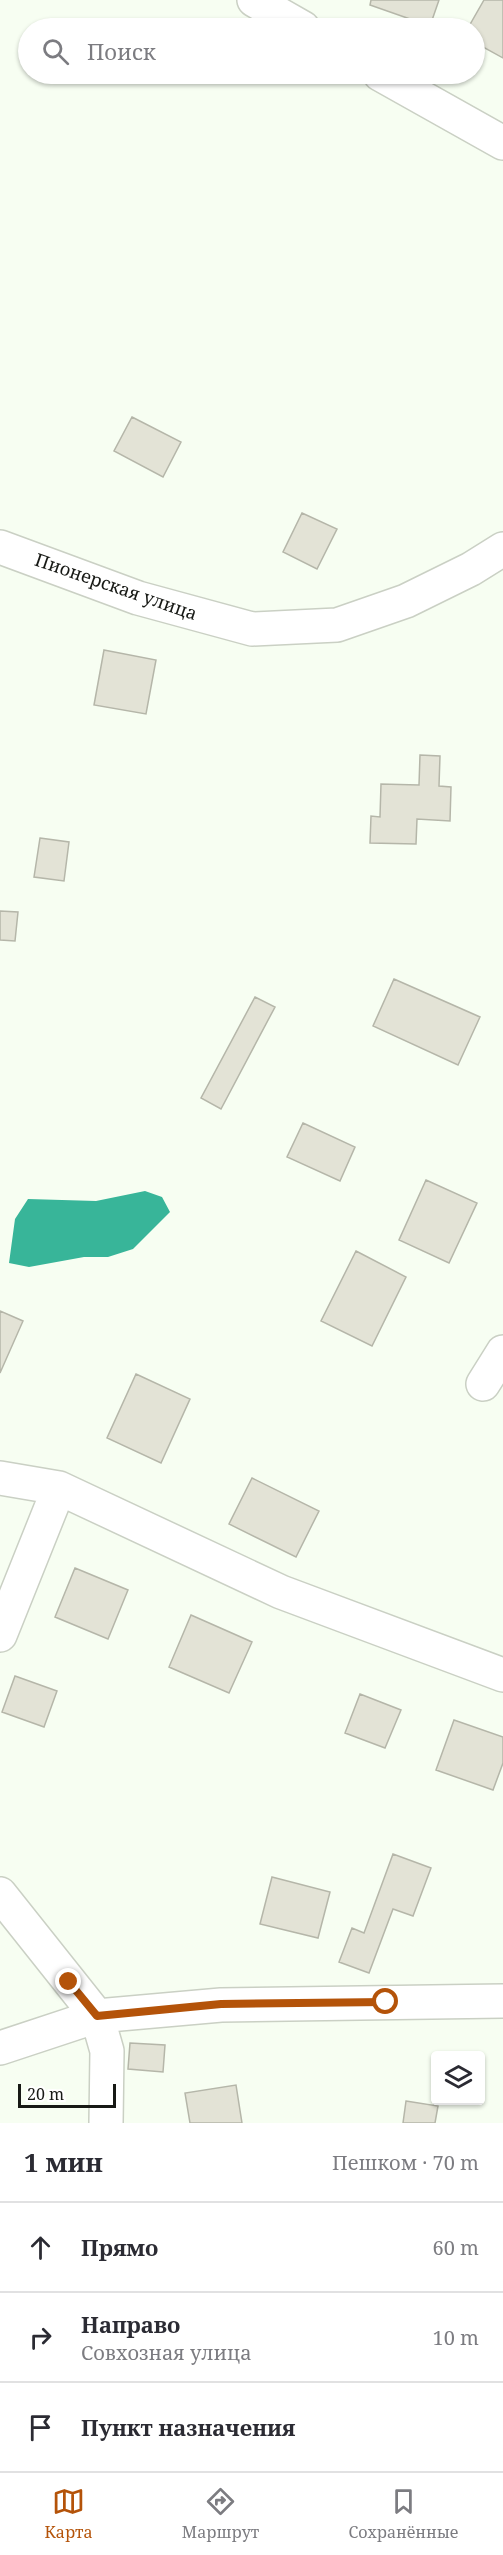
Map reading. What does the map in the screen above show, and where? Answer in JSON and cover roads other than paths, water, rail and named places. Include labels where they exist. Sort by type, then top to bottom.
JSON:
[{"type":"street","points":[[254,0],[286,18]]},
{"type":"street","points":[[398,84],[503,144]]},
{"type":"street","name":"Пионерская улица","points":[[0,547],[138,598],[252,629],[337,625],[406,601],[503,549]]},
{"type":"street","points":[[483,1384],[503,1352]]},
{"type":"street","points":[[0,1478],[59,1488],[280,1592],[503,1675]]},
{"type":"street","points":[[0,1635],[59,1488]]},
{"type":"street","points":[[0,1894],[97,2016],[107,2051],[106,2123]]},
{"type":"street","points":[[0,2048],[97,2016],[221,2004],[503,2001]]}]
